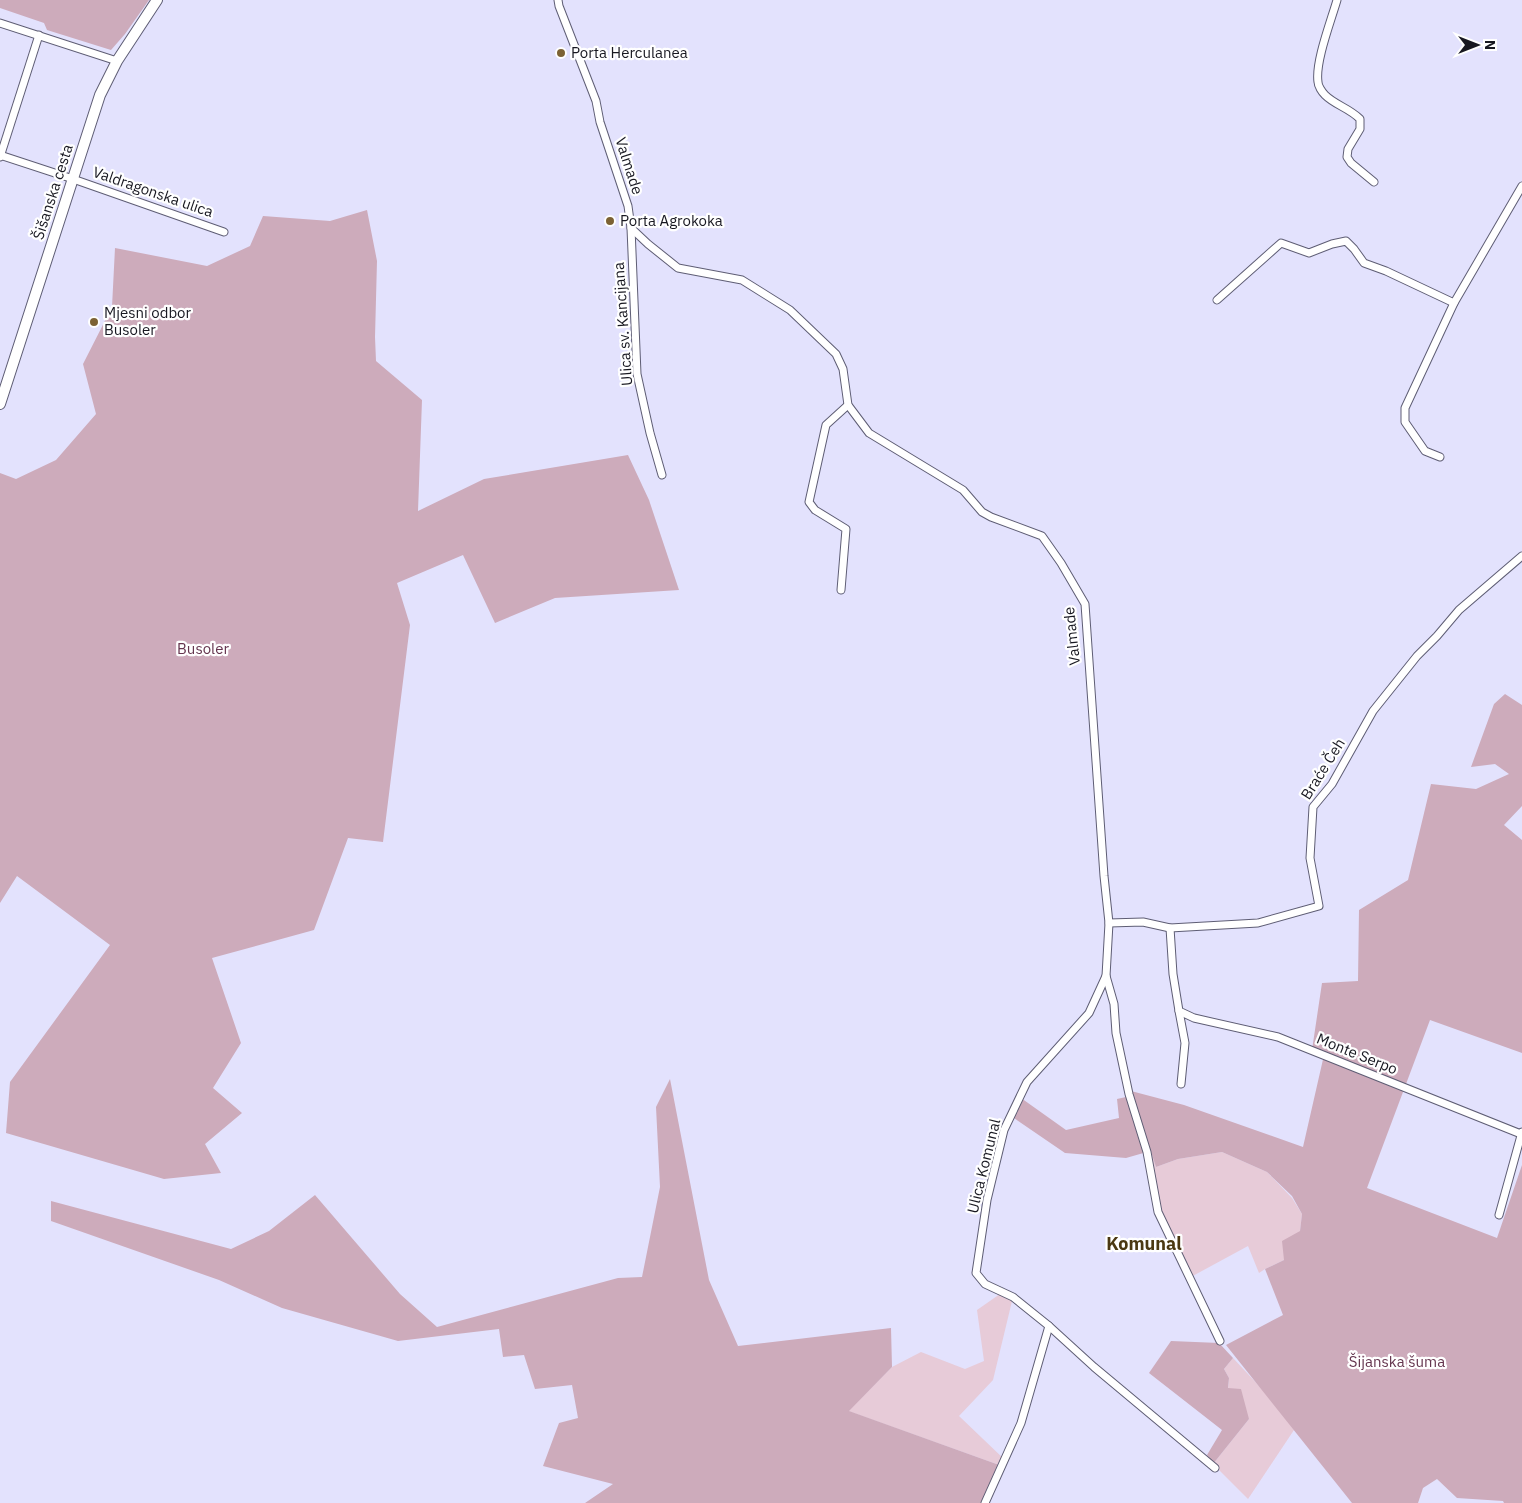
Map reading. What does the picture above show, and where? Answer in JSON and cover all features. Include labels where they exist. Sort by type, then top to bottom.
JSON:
[{"type":"main road","name":"Šišanska cesta","points":[[0,404],[100,94],[117,61],[157,0]]},
{"type":"street","name":"Valmade","points":[[558,0],[596,101],[600,122],[628,206],[631,228],[678,268],[742,280],[790,310],[836,354],[842,370],[848,405],[869,433],[964,490],[982,512],[1042,536],[1061,563],[1085,604],[1108,923]]},
{"type":"street","points":[[1337,0],[1319,62],[1318,85],[1325,96],[1353,112],[1360,119],[1360,129],[1348,149],[1347,157],[1351,163],[1374,182]]},
{"type":"street","points":[[0,23],[117,61]]},
{"type":"street","points":[[0,156],[39,35]]},
{"type":"street","name":"Valdragonska ulica","points":[[0,156],[73,179],[224,232]]},
{"type":"street","points":[[1440,457],[1425,450],[1405,422],[1404,408],[1454,303],[1522,186]]},
{"type":"street","name":"Ulica sv. Kancijana","points":[[631,228],[637,374],[650,433],[662,475]]},
{"type":"street","points":[[1216,300],[1281,243],[1309,253],[1346,241],[1364,263],[1454,303]]},
{"type":"street","points":[[841,590],[846,529],[815,510],[809,502],[826,425],[848,405]]},
{"type":"street","name":"Braće Čeh","points":[[1108,923],[1143,922],[1170,928],[1258,923],[1319,906],[1310,858],[1313,807],[1332,784],[1373,711],[1417,656],[1459,610],[1522,556]]},
{"type":"street","name":"Ulica Komunal","points":[[1108,923],[1106,976],[1114,1004],[1116,1033],[1130,1094],[1147,1152],[1158,1212],[1220,1341]]},
{"type":"street","points":[[1170,928],[1173,974],[1185,1043],[1181,1084]]},
{"type":"street","name":"Ulica Komunal","points":[[1106,976],[1089,1013],[1027,1082],[1004,1130],[987,1200],[976,1273],[985,1284],[1013,1297],[1049,1326],[1081,1356],[1215,1468]]},
{"type":"street","name":"Monte Serpo","points":[[1179,1011],[1194,1018],[1278,1037],[1522,1133]]},
{"type":"street","points":[[1499,1215],[1522,1133]]},
{"type":"street","points":[[985,1503],[1021,1423],[1049,1326]]},
{"type":"shaded area","points":[[1151,1151],[1156,1167],[1178,1159],[1222,1152],[1267,1172],[1292,1198],[1302,1214],[1300,1231],[1284,1260],[1259,1273],[1248,1246],[1189,1278],[1158,1212],[1147,1152]]},
{"type":"shaded area","points":[[1000,1294],[1013,1297],[993,1380],[959,1416],[1005,1460],[1002,1466],[848,1411],[892,1367],[921,1352],[965,1369],[984,1361],[977,1310]]},
{"type":"shaded area","points":[[1233,1358],[1276,1404],[1294,1430],[1248,1499],[1213,1464],[1249,1419],[1228,1389],[1229,1378],[1224,1369]]},
{"type":"green space","points":[[0,0],[149,0],[111,50],[47,30],[44,23],[0,8]]},
{"type":"green space","name":"Busoler","points":[[367,210],[377,261],[376,361],[422,400],[418,511],[484,479],[628,455],[649,500],[679,590],[555,598],[495,623],[463,555],[397,583],[410,625],[383,842],[348,838],[314,930],[212,958],[241,1043],[213,1088],[242,1113],[205,1144],[221,1173],[164,1179],[6,1133],[10,1082],[110,945],[17,876],[0,903],[0,473],[16,479],[56,460],[96,414],[83,364],[112,307],[115,248],[207,266],[250,246],[263,216],[330,221]]},
{"type":"green space","name":"Šijanska šuma","points":[[1505,694],[1522,705],[1522,806],[1504,825],[1522,840],[1522,1053],[1430,1020],[1367,1188],[1497,1238],[1522,1165],[1522,1503],[1457,1498],[1437,1479],[1423,1488],[1418,1503],[1352,1503],[1226,1345],[1283,1315],[1265,1269],[1284,1260],[1282,1241],[1300,1231],[1302,1214],[1292,1196],[1267,1172],[1222,1152],[1178,1159],[1156,1167],[1131,1091],[1184,1105],[1303,1147],[1324,1055],[1312,1050],[1322,983],[1358,981],[1359,910],[1408,880],[1431,784],[1476,789],[1509,774],[1495,764],[1471,767],[1494,704]]},
{"type":"green space","points":[[670,1079],[709,1280],[738,1346],[891,1328],[892,1367],[849,1411],[1002,1466],[986,1503],[585,1503],[613,1484],[543,1466],[559,1423],[578,1418],[572,1385],[535,1389],[524,1355],[503,1357],[499,1329],[398,1341],[282,1308],[219,1280],[51,1221],[51,1201],[231,1249],[269,1231],[315,1195],[400,1294],[437,1327],[618,1278],[642,1277],[660,1187],[656,1107]]},
{"type":"green space","points":[[1126,1097],[1147,1152],[1126,1158],[1065,1153],[1011,1116],[1021,1098],[1066,1130],[1119,1118],[1117,1099]]},
{"type":"green space","points":[[1171,1341],[1219,1343],[1233,1358],[1224,1369],[1229,1378],[1228,1388],[1241,1389],[1249,1419],[1213,1464],[1207,1455],[1222,1430],[1149,1373]]},
{"type":"place","name":"Porta Herculanea","points":[[561,53]]},
{"type":"place","name":"Porta Agrokoka","points":[[610,221]]},
{"type":"place","name":"Mjesni odbor Busoler","points":[[94,322]]},
{"type":"district","name":"Komunal","points":[[1144,1244]]}]
